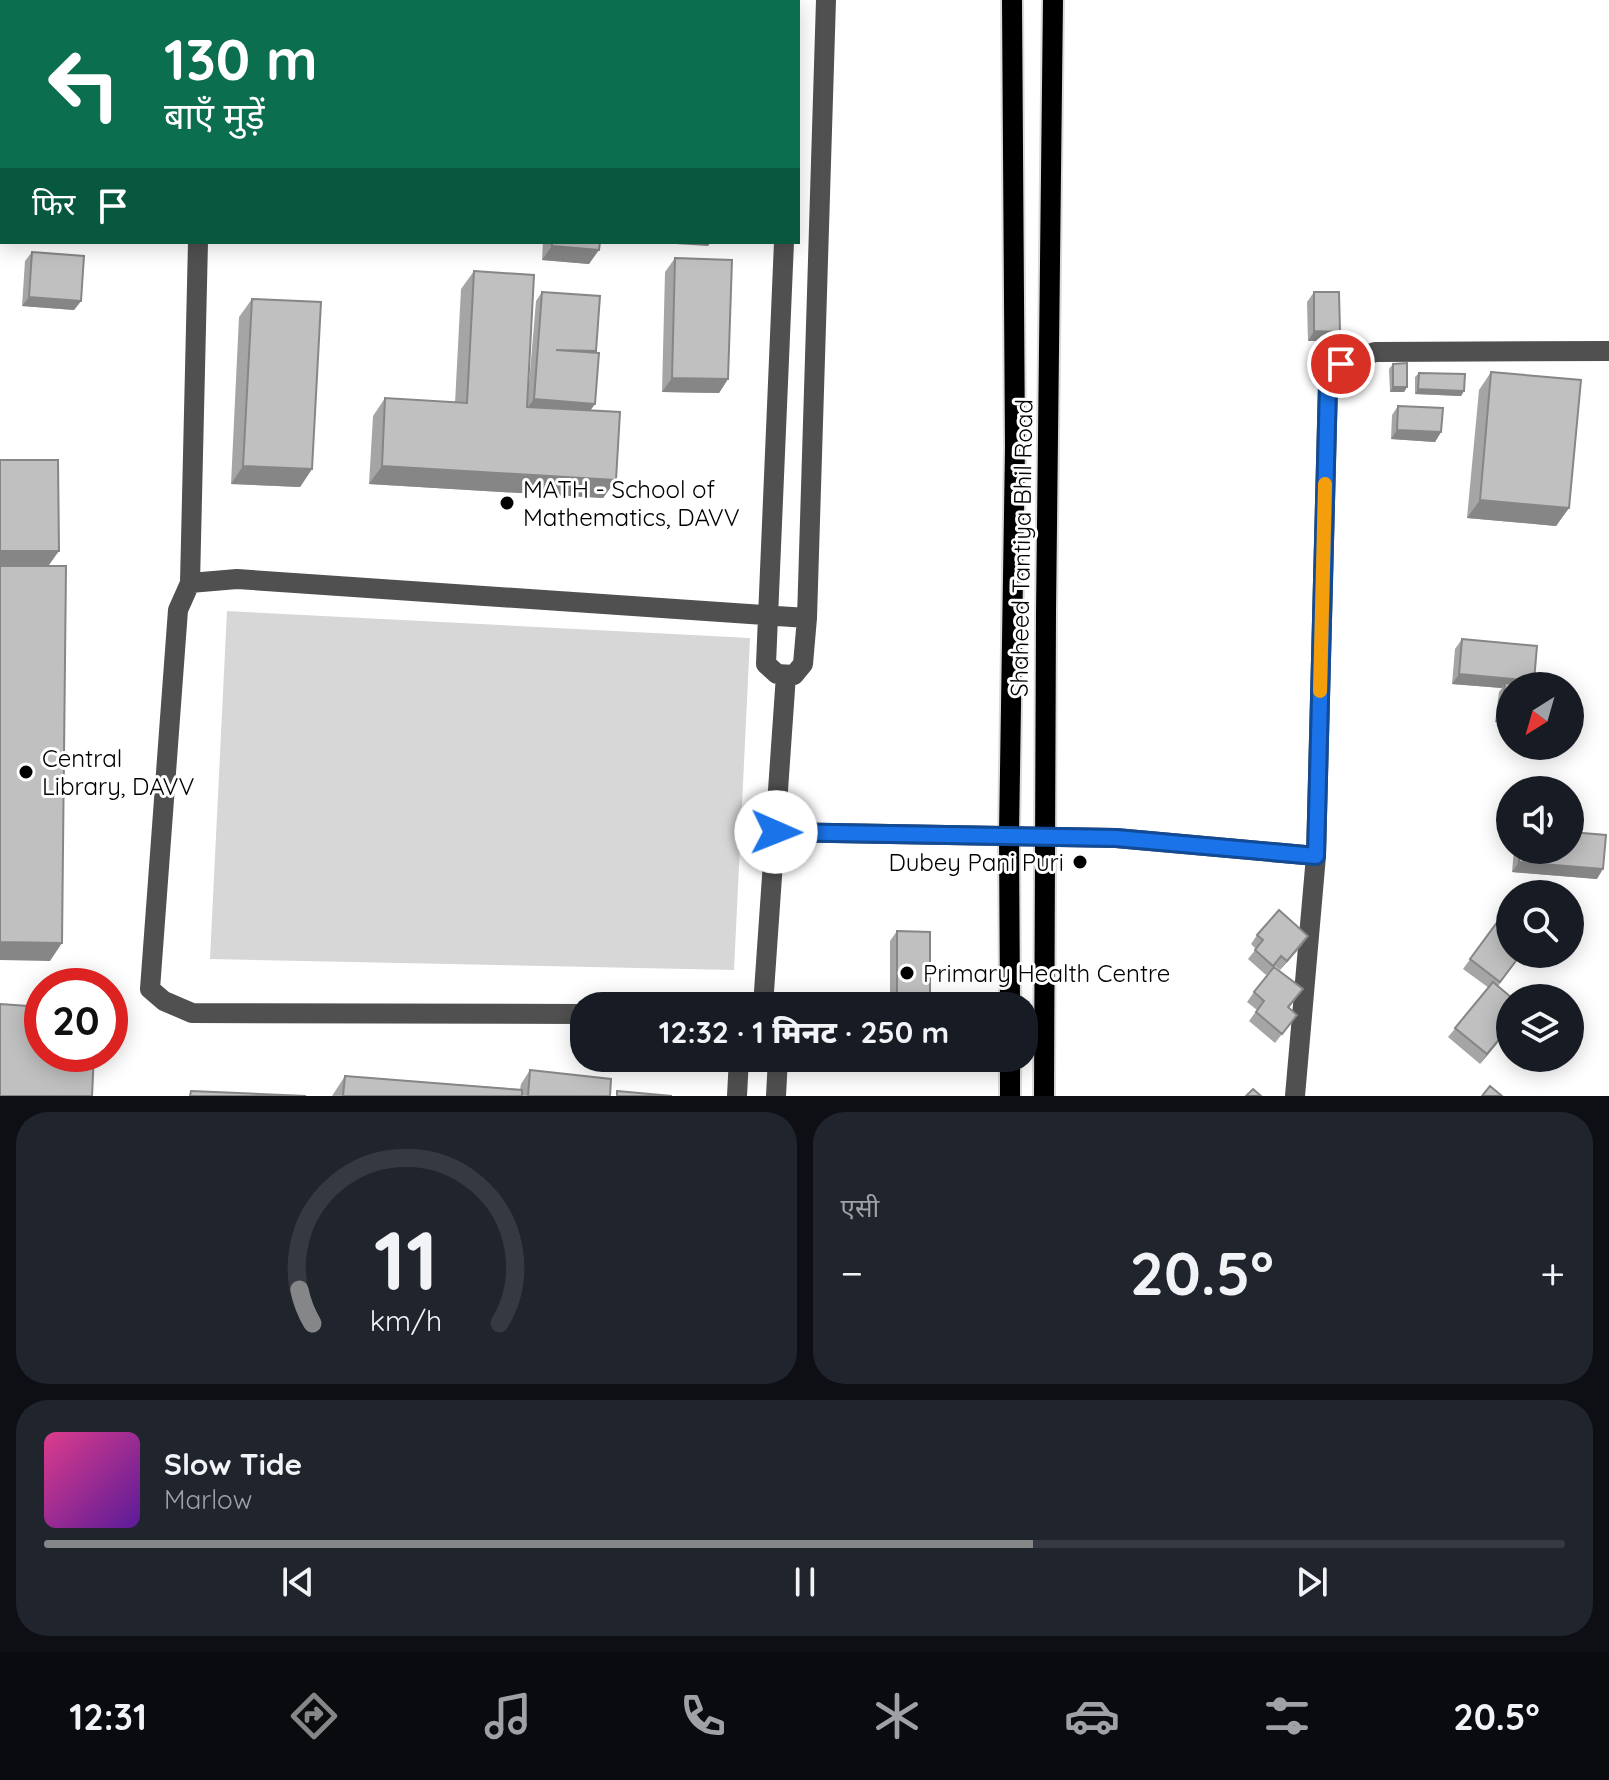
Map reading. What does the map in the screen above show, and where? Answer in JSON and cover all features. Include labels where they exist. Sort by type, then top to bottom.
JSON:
[{"type":"main road","points":[[1010,992],[1015,448],[1012,0]]},
{"type":"main road","name":"Shaheed Tantiya Bhil Road","points":[[1044,1096],[1053,0]]},
{"type":"main road","points":[[1010,1072],[1010,1096]]},
{"type":"lane","points":[[784,244],[766,664],[777,674],[794,675],[803,664],[807,618],[826,0]]},
{"type":"lane","points":[[198,244],[190,583],[178,610],[150,989],[164,1001],[192,1013],[570,1014]]},
{"type":"lane","points":[[1295,1096],[1316,856],[1328,385],[1341,364],[1375,352],[1609,351]]},
{"type":"lane","points":[[190,583],[237,579],[807,618]]},
{"type":"lane","points":[[764,992],[786,675]]},
{"type":"lane","points":[[776,832],[1116,838],[1316,856]]},
{"type":"lane","points":[[737,1096],[738,1072]]},
{"type":"lane","points":[[776,1096],[777,1072]]},
{"type":"shaded area","points":[[227,611],[750,638],[734,970],[210,959]]},
{"type":"building","points":[[552,244],[600,244],[599,250]]},
{"type":"building","points":[[32,252],[84,256],[81,301],[29,297]]},
{"type":"building","points":[[675,258],[732,260],[728,379],[672,378]]},
{"type":"building","points":[[474,271],[534,275],[527,407],[620,412],[616,480],[382,466],[385,398],[467,403]]},
{"type":"building","points":[[542,292],[600,296],[596,351],[556,350],[599,353],[595,404],[534,399]]},
{"type":"building","points":[[1314,292],[1339,292],[1340,332],[1314,331]]},
{"type":"building","points":[[252,299],[321,302],[312,469],[243,466]]},
{"type":"building","points":[[1407,363],[1407,387],[1393,387],[1393,364]]},
{"type":"building","points":[[1491,372],[1581,380],[1569,508],[1480,500]]},
{"type":"building","points":[[1419,373],[1465,374],[1464,391],[1418,389]]},
{"type":"building","points":[[1398,406],[1443,408],[1441,432],[1397,430]]},
{"type":"building","points":[[0,460],[58,460],[59,551],[0,551]]},
{"type":"building","name":"Central Library, DAVV","points":[[0,566],[66,566],[62,943],[0,942]]},
{"type":"building","points":[[1462,639],[1537,646],[1535,672],[1496,672],[1496,677],[1459,674]]},
{"type":"building","points":[[1584,833],[1606,835],[1603,869],[1543,864],[1584,864]]},
{"type":"building","points":[[1279,910],[1308,936],[1287,961],[1281,956],[1273,966],[1255,950],[1263,940],[1257,935]]},
{"type":"building","points":[[1496,924],[1496,968],[1510,968],[1500,982],[1470,959]]},
{"type":"building","name":"Primary Health Centre","points":[[897,931],[930,932],[930,992],[897,992]]},
{"type":"building","points":[[1274,967],[1303,989],[1288,1007],[1297,1015],[1282,1034],[1256,1012],[1264,1001],[1254,992]]},
{"type":"building","points":[[1493,982],[1496,985],[1496,1043],[1487,1054],[1455,1028]]},
{"type":"building","points":[[0,1004],[24,1006],[24,1072],[93,1072],[92,1096],[0,1096]]},
{"type":"building","points":[[530,1070],[611,1079],[610,1096],[528,1096]]},
{"type":"building","points":[[345,1076],[522,1090],[522,1096],[343,1096]]},
{"type":"building","points":[[1490,1086],[1502,1096],[1482,1096]]},
{"type":"building","points":[[1253,1089],[1261,1096],[1246,1096]]},
{"type":"building","points":[[191,1091],[306,1096],[190,1096]]},
{"type":"building","points":[[617,1091],[672,1096],[617,1096]]},
{"type":"slow traffic","points":[[1320,691],[1325,484]]},
{"type":"place","name":"MATH - School of Mathematics, DAVV","points":[[507,503]]},
{"type":"place","name":"Central Library, DAVV","points":[[26,772]]},
{"type":"place","name":"Dubey Pani Puri","points":[[1080,862]]},
{"type":"place","name":"Primary Health Centre","points":[[907,973]]},
{"type":"route","points":[[776,832],[1116,838],[1316,856],[1328,385],[1341,364]]}]
